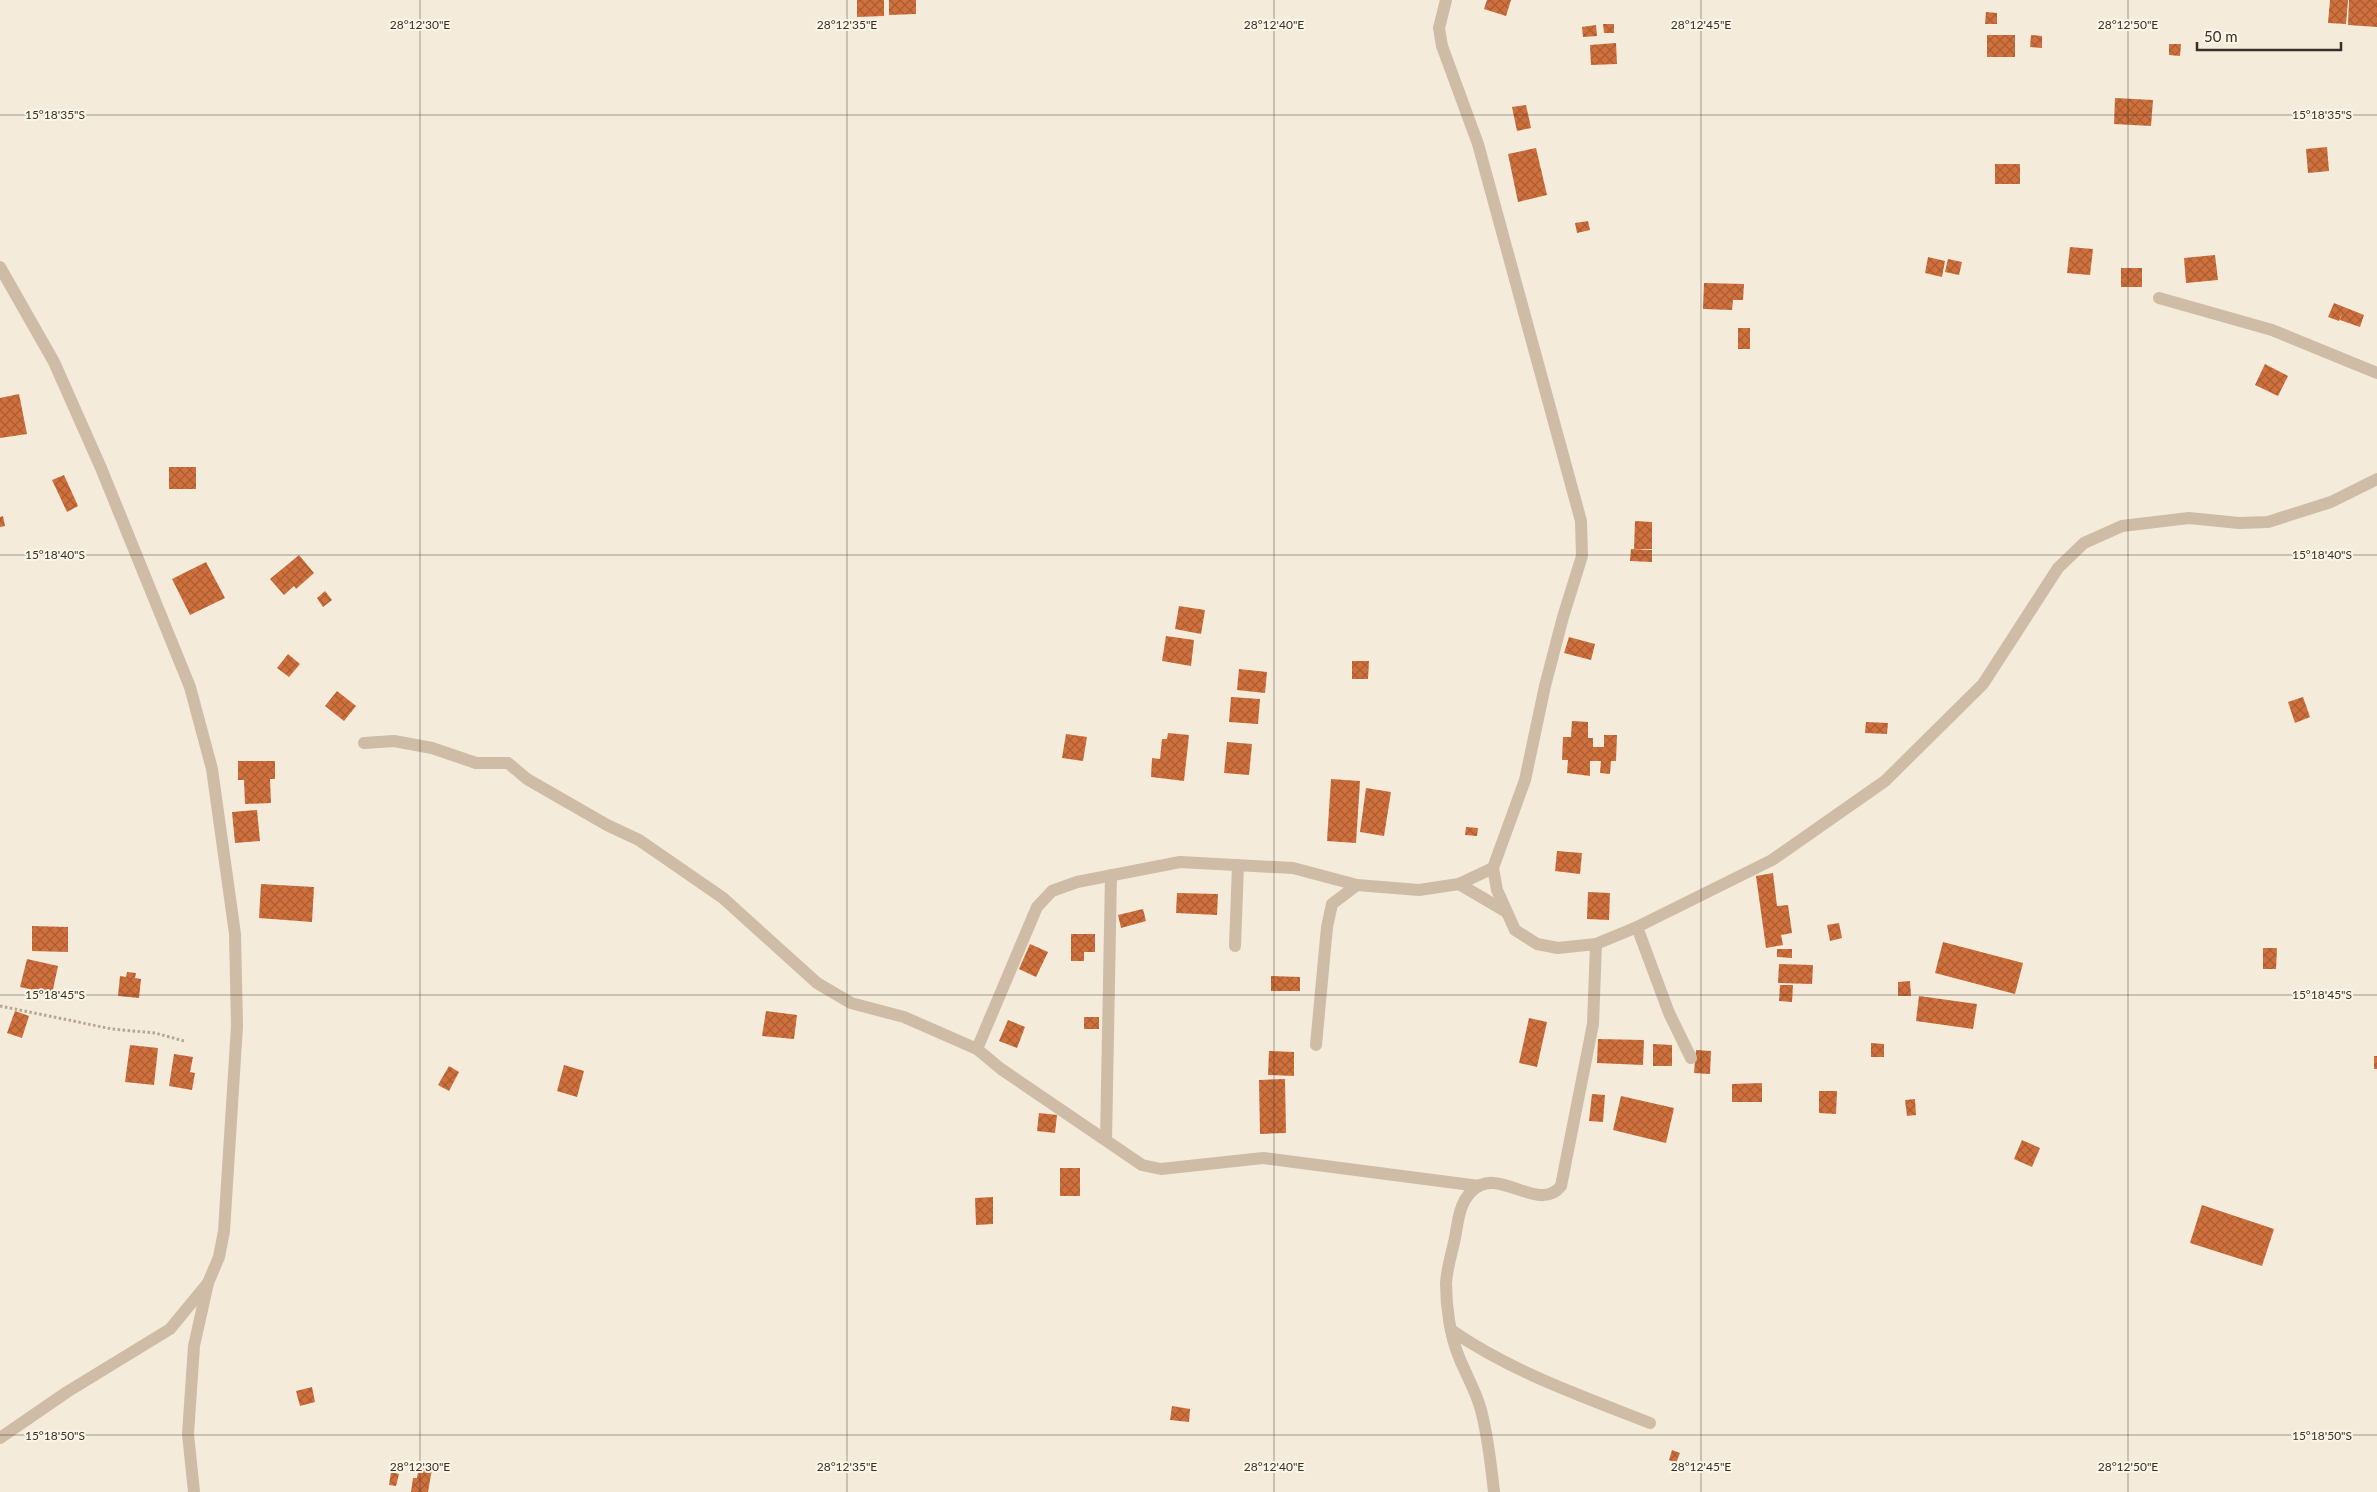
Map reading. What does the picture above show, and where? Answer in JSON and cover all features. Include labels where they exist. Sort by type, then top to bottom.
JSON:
[{"type":"street","points":[[1446,0],[1439,28],[1442,46],[1478,144],[1581,521],[1582,556],[1563,617],[1545,686],[1525,780],[1493,868],[1497,890],[1515,930],[1537,944],[1558,948],[1596,944],[1637,927],[1772,860],[1885,781],[1983,684],[2058,568],[2084,543],[2122,526],[2189,518],[2239,523],[2268,522],[2331,502],[2377,479]]},
{"type":"street","points":[[0,267],[54,362],[101,468],[174,643],[190,687],[212,770],[235,934],[237,1026],[224,1231],[219,1258],[208,1283],[194,1346],[188,1434],[194,1492]]},
{"type":"street","points":[[2159,298],[2272,330],[2377,373]]},
{"type":"street","points":[[364,743],[394,741],[432,748],[476,763],[508,763],[527,779],[607,825],[639,840],[723,898],[817,983],[851,1003],[904,1017],[976,1049],[1000,1069],[1142,1165],[1161,1169],[1263,1158],[1479,1186]]},
{"type":"street","points":[[976,1049],[1037,907],[1052,890],[1077,882],[1180,862],[1293,868],[1357,885],[1419,890],[1459,884],[1493,868]]},
{"type":"street","points":[[1235,946],[1238,865]]},
{"type":"street","points":[[1106,1140],[1111,875]]},
{"type":"street","points":[[1459,884],[1505,911]]},
{"type":"street","points":[[1316,1046],[1327,927],[1332,904],[1357,885]]},
{"type":"street","points":[[1637,927],[1669,1013],[1691,1058]]},
{"type":"street","points":[[1494,1492],[1488,1437],[1480,1407],[1458,1355],[1451,1330],[1446,1282],[1460,1214],[1465,1199],[1472,1190],[1493,1182],[1544,1197],[1555,1194],[1561,1186],[1594,1024],[1596,944]]},
{"type":"street","points":[[0,1438],[67,1392],[170,1329],[208,1283]]},
{"type":"street","points":[[1451,1330],[1494,1358],[1543,1381],[1650,1423]]},
{"type":"path","points":[[0,1006],[112,1029],[155,1033],[184,1041]]},
{"type":"building","points":[[857,0],[884,0],[884,16],[857,17]]},
{"type":"building","points":[[889,0],[916,0],[916,14],[889,15]]},
{"type":"building","points":[[1487,0],[1511,0],[1506,16],[1484,9]]},
{"type":"building","points":[[2330,0],[2348,0],[2346,24],[2328,23]]},
{"type":"building","points":[[2349,0],[2377,0],[2377,27],[2348,25]]},
{"type":"building","points":[[1986,12],[1997,13],[1997,24],[1985,24]]},
{"type":"building","points":[[1603,24],[1614,24],[1614,33],[1604,33]]},
{"type":"building","points":[[1596,25],[1597,36],[1583,37],[1582,27]]},
{"type":"building","points":[[1987,35],[2015,35],[2015,57],[1987,57]]},
{"type":"building","points":[[2031,35],[2042,36],[2042,48],[2030,47]]},
{"type":"building","points":[[1616,43],[1617,64],[1591,65],[1590,45]]},
{"type":"building","points":[[2169,44],[2181,44],[2180,56],[2169,55]]},
{"type":"building","points":[[2115,98],[2153,100],[2151,126],[2114,124]]},
{"type":"building","points":[[1526,105],[1531,128],[1517,131],[1512,107]]},
{"type":"building","points":[[2327,147],[2329,171],[2308,173],[2306,149]]},
{"type":"building","points":[[1536,148],[1547,195],[1518,202],[1508,154]]},
{"type":"building","points":[[1995,164],[2020,164],[2020,184],[1995,184]]},
{"type":"building","points":[[1588,221],[1590,230],[1577,233],[1575,223]]},
{"type":"building","points":[[2070,247],[2093,249],[2090,275],[2067,273]]},
{"type":"building","points":[[2215,255],[2218,280],[2186,283],[2184,258]]},
{"type":"building","points":[[1928,257],[1945,261],[1942,277],[1925,273]]},
{"type":"building","points":[[1948,259],[1962,262],[1959,275],[1945,272]]},
{"type":"building","points":[[2121,268],[2142,268],[2142,287],[2121,287]]},
{"type":"building","points":[[1704,283],[1744,284],[1743,300],[1733,300],[1732,310],[1703,309]]},
{"type":"building","points":[[2334,303],[2364,315],[2360,327],[2340,320],[2342,314],[2339,321],[2328,317]]},
{"type":"building","points":[[1738,328],[1750,328],[1750,349],[1738,349]]},
{"type":"building","points":[[2265,364],[2288,376],[2278,396],[2255,385]]},
{"type":"building","points":[[19,394],[27,434],[0,438],[0,398]]},
{"type":"building","points":[[169,467],[196,467],[196,489],[169,489]]},
{"type":"building","points":[[64,475],[78,506],[67,512],[52,480]]},
{"type":"building","points":[[3,516],[5,526],[0,527],[0,517]]},
{"type":"building","points":[[1635,521],[1652,522],[1652,549],[1634,549]]},
{"type":"building","points":[[1631,549],[1652,550],[1652,562],[1630,561]]},
{"type":"building","points":[[299,555],[314,573],[296,589],[294,586],[284,595],[270,579]]},
{"type":"building","points":[[206,562],[225,598],[190,615],[172,579]]},
{"type":"building","points":[[325,591],[332,600],[323,607],[317,598]]},
{"type":"building","points":[[1179,606],[1205,610],[1201,634],[1175,629]]},
{"type":"building","points":[[1166,636],[1194,640],[1191,666],[1162,661]]},
{"type":"building","points":[[1569,637],[1595,644],[1591,660],[1564,653]]},
{"type":"building","points":[[288,654],[300,664],[289,677],[277,668]]},
{"type":"building","points":[[1352,661],[1369,661],[1368,679],[1352,679]]},
{"type":"building","points":[[1239,669],[1267,672],[1265,693],[1237,690]]},
{"type":"building","points":[[337,691],[356,706],[344,721],[325,706]]},
{"type":"building","points":[[1231,697],[1260,699],[1258,724],[1229,722]]},
{"type":"building","points":[[2303,697],[2310,717],[2295,723],[2288,702]]},
{"type":"building","points":[[1572,721],[1588,722],[1588,738],[1593,738],[1593,747],[1604,747],[1604,735],[1617,735],[1616,761],[1611,761],[1610,774],[1600,773],[1601,761],[1590,761],[1590,776],[1567,773],[1568,760],[1562,760],[1563,737],[1571,737]]},
{"type":"building","points":[[1866,722],[1888,723],[1887,734],[1865,733]]},
{"type":"building","points":[[1168,733],[1189,735],[1184,781],[1151,777],[1152,758],[1160,759],[1162,739],[1167,739]]},
{"type":"building","points":[[1066,734],[1087,737],[1083,761],[1062,758]]},
{"type":"building","points":[[1227,742],[1252,744],[1249,775],[1224,773]]},
{"type":"building","points":[[238,761],[275,761],[275,779],[270,779],[271,803],[245,804],[244,780],[238,780]]},
{"type":"building","points":[[1331,779],[1360,781],[1356,843],[1327,841]]},
{"type":"building","points":[[1366,788],[1391,792],[1384,836],[1360,832]]},
{"type":"building","points":[[257,810],[260,841],[235,843],[232,812]]},
{"type":"building","points":[[1466,827],[1478,828],[1477,836],[1465,835]]},
{"type":"building","points":[[1557,851],[1582,853],[1580,874],[1555,871]]},
{"type":"building","points":[[1773,873],[1777,906],[1788,905],[1792,933],[1781,935],[1783,945],[1766,948],[1756,876]]},
{"type":"building","points":[[261,884],[314,887],[312,922],[259,918]]},
{"type":"building","points":[[1588,892],[1610,893],[1609,920],[1587,919]]},
{"type":"building","points":[[1177,893],[1218,894],[1217,915],[1176,913]]},
{"type":"building","points":[[1143,909],[1146,921],[1121,928],[1118,915]]},
{"type":"building","points":[[1839,923],[1842,938],[1830,941],[1827,925]]},
{"type":"building","points":[[32,926],[68,927],[68,952],[32,951]]},
{"type":"building","points":[[1071,934],[1095,934],[1095,952],[1084,952],[1084,961],[1071,961]]},
{"type":"building","points":[[1943,942],[2023,963],[2015,994],[1935,973]]},
{"type":"building","points":[[1030,944],[1048,952],[1036,977],[1019,969]]},
{"type":"building","points":[[2263,948],[2277,948],[2276,969],[2263,969]]},
{"type":"building","points":[[1777,949],[1792,949],[1792,958],[1777,957]]},
{"type":"building","points":[[27,959],[58,966],[52,994],[20,987]]},
{"type":"building","points":[[1779,964],[1813,965],[1812,984],[1778,983]]},
{"type":"building","points":[[127,972],[136,973],[135,978],[141,979],[139,998],[118,996],[120,976],[126,977]]},
{"type":"building","points":[[1271,976],[1300,977],[1300,991],[1271,991]]},
{"type":"building","points":[[1910,981],[1911,996],[1898,996],[1898,982]]},
{"type":"building","points":[[1780,985],[1793,985],[1792,1002],[1779,1001]]},
{"type":"building","points":[[1919,996],[1977,1004],[1973,1029],[1916,1021]]},
{"type":"building","points":[[15,1011],[29,1016],[22,1038],[7,1033]]},
{"type":"building","points":[[766,1011],[797,1015],[794,1039],[762,1036]]},
{"type":"building","points":[[1084,1017],[1099,1017],[1099,1029],[1084,1029]]},
{"type":"building","points":[[1529,1018],[1547,1022],[1537,1067],[1519,1063]]},
{"type":"building","points":[[1008,1020],[1025,1027],[1017,1048],[999,1041]]},
{"type":"building","points":[[1598,1039],[1644,1040],[1643,1065],[1597,1063]]},
{"type":"building","points":[[1871,1043],[1884,1044],[1884,1057],[1871,1057]]},
{"type":"building","points":[[1653,1044],[1672,1045],[1672,1066],[1653,1066]]},
{"type":"building","points":[[130,1045],[158,1048],[154,1085],[125,1082]]},
{"type":"building","points":[[1696,1050],[1711,1051],[1710,1074],[1694,1073]]},
{"type":"building","points":[[1269,1051],[1294,1052],[1294,1076],[1268,1075]]},
{"type":"building","points":[[174,1054],[193,1057],[190,1072],[195,1073],[192,1090],[169,1086]]},
{"type":"building","points":[[2374,1056],[2377,1056],[2377,1069],[2374,1069]]},
{"type":"building","points":[[564,1065],[584,1071],[577,1097],[557,1091]]},
{"type":"building","points":[[449,1066],[459,1072],[449,1091],[438,1085]]},
{"type":"building","points":[[1285,1079],[1286,1133],[1260,1134],[1259,1080]]},
{"type":"building","points":[[1762,1083],[1762,1102],[1732,1102],[1732,1084]]},
{"type":"building","points":[[1819,1091],[1837,1091],[1836,1114],[1819,1113]]},
{"type":"building","points":[[1592,1094],[1605,1095],[1603,1122],[1589,1121]]},
{"type":"building","points":[[1621,1096],[1674,1108],[1666,1143],[1613,1130]]},
{"type":"building","points":[[1915,1099],[1916,1115],[1907,1116],[1905,1100]]},
{"type":"building","points":[[1039,1113],[1057,1115],[1055,1133],[1037,1131]]},
{"type":"building","points":[[2022,1140],[2040,1148],[2032,1167],[2014,1159]]},
{"type":"building","points":[[1060,1168],[1080,1168],[1080,1196],[1060,1196]]},
{"type":"building","points":[[993,1197],[993,1224],[976,1225],[975,1198]]},
{"type":"building","points":[[2202,1205],[2274,1229],[2262,1266],[2190,1243]]},
{"type":"building","points":[[312,1387],[315,1402],[300,1406],[296,1391]]},
{"type":"building","points":[[1172,1406],[1190,1409],[1189,1422],[1170,1420]]},
{"type":"building","points":[[1672,1450],[1680,1453],[1676,1463],[1669,1460]]},
{"type":"building","points":[[419,1467],[432,1469],[428,1492],[411,1492],[413,1478],[417,1478]]},
{"type":"building","points":[[391,1472],[399,1474],[396,1486],[389,1485]]}]
